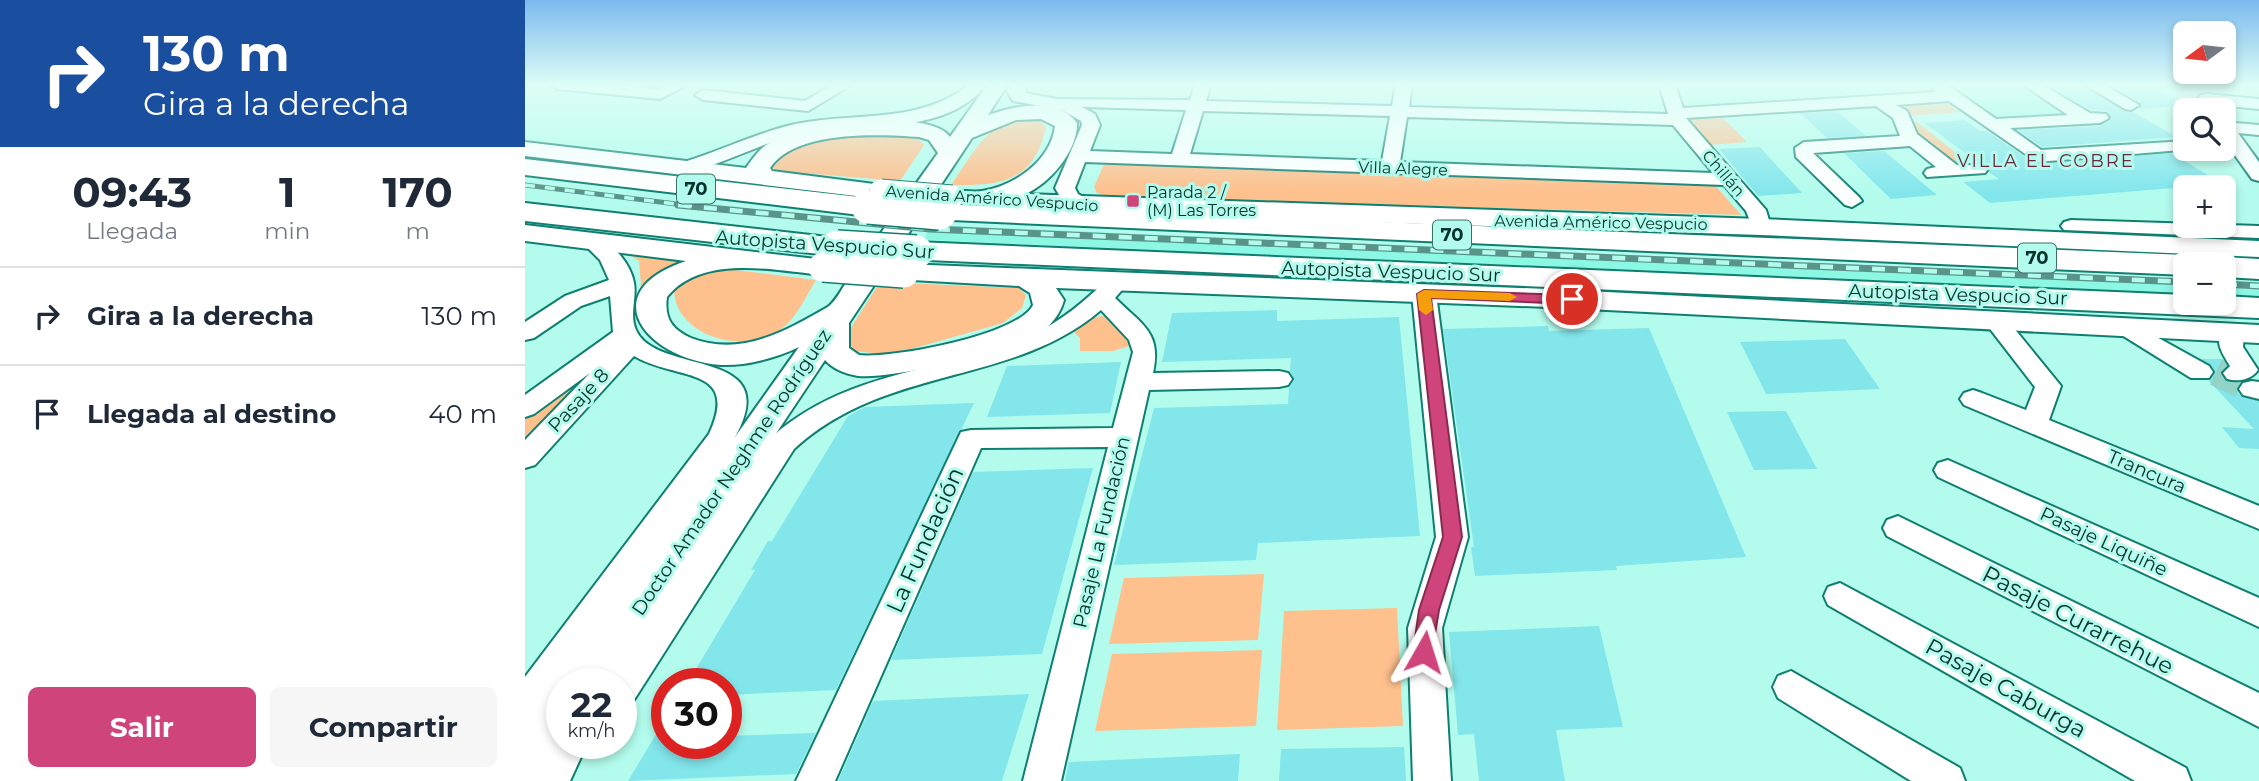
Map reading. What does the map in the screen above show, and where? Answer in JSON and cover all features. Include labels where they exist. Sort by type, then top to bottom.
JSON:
[{"type":"highway","name":"Autopista Vespucio Sur","points":[[525,167],[874,199],[2173,264]]},
{"type":"highway","name":"Autopista Vespucio Sur","points":[[525,212],[830,257],[910,262],[2053,298],[2259,308]]},
{"type":"highway","points":[[1485,219],[1963,255]]},
{"type":"highway","points":[[2236,268],[2259,269]]},
{"type":"highway","points":[[1547,298],[2053,298]]},
{"type":"main road","name":"Doctor Amador Neghme Rodríguez","points":[[591,668],[616,638],[972,120]]},
{"type":"main road","points":[[766,179],[758,168],[767,153],[791,141],[819,134],[922,130],[956,144],[993,120]]},
{"type":"main road","points":[[955,203],[1018,189],[1037,179],[1050,165],[1067,125],[1060,120]]},
{"type":"main road","name":"Avenida Américo Vespucio","points":[[525,149],[766,179],[874,199]]},
{"type":"main road","name":"Avenida Américo Vespucio","points":[[955,203],[1761,227],[2259,249]]},
{"type":"main road","points":[[525,233],[740,260]]},
{"type":"main road","points":[[830,257],[740,260],[697,265],[664,284],[654,297],[651,307],[659,330],[673,341],[694,350],[742,354],[787,342],[840,314]]},
{"type":"main road","points":[[910,262],[1109,290],[1547,298],[2245,333]]},
{"type":"main road","points":[[840,314],[833,349],[846,362],[869,366],[895,363],[1026,328],[1042,316],[1049,304],[1046,293],[1028,279]]},
{"type":"main road","name":"Doctor Amador Neghme Rodríguez","points":[[601,668],[616,638]]},
{"type":"main road","points":[[525,746],[546,722]]},
{"type":"main road","points":[[545,781],[556,759]]},
{"type":"street","points":[[681,169],[806,127],[859,120]]},
{"type":"street","points":[[1179,160],[1191,120]]},
{"type":"street","points":[[1390,167],[1397,120]]},
{"type":"street","name":"Chillán","points":[[1682,120],[1756,210],[1761,227]]},
{"type":"street","points":[[1903,120],[1909,136],[1952,171]]},
{"type":"street","points":[[1988,120],[2037,156],[2173,147]]},
{"type":"street","points":[[1993,124],[2052,120]]},
{"type":"street","points":[[1088,205],[1070,198],[1065,188],[1091,122]]},
{"type":"street","points":[[2236,134],[2259,130]]},
{"type":"street","points":[[1852,201],[1803,153],[1804,148],[1914,141]]},
{"type":"street","points":[[2236,145],[2255,166]]},
{"type":"street","name":"Villa Alegre","points":[[1076,156],[1729,179]]},
{"type":"street","points":[[1932,173],[1978,169]]},
{"type":"street","points":[[2071,226],[2259,232]]},
{"type":"street","points":[[525,408],[629,338],[621,312],[623,284],[615,262],[593,242]]},
{"type":"street","points":[[525,333],[573,301],[623,284]]},
{"type":"street","name":"Pasaje La Fundación","points":[[1042,781],[1145,344],[1109,290]]},
{"type":"street","name":"Doctor Amador Neghme Rodríguez","points":[[635,668],[784,442],[800,426],[828,408],[857,396],[1038,341],[1109,290]]},
{"type":"street","points":[[1424,294],[1453,537],[1425,628],[1432,781]]},
{"type":"street","points":[[1996,321],[2048,386],[2034,424]]},
{"type":"street","points":[[2126,327],[2200,372]]},
{"type":"street","points":[[2245,333],[2231,347],[2250,379]]},
{"type":"street","name":"Doctor Amador Neghme Rodríguez","points":[[525,706],[721,437],[732,414],[732,393],[719,378],[652,356],[629,338]]},
{"type":"street","name":"Pasaje 8","points":[[525,458],[629,338]]},
{"type":"street","points":[[1138,382],[1279,379]]},
{"type":"street","name":"Trancura","points":[[1973,399],[2259,517]]},
{"type":"street","name":"La Fundación","points":[[815,781],[971,439],[1124,437]]},
{"type":"street","name":"Pasaje Liquiñe","points":[[1948,470],[2259,612]]},
{"type":"street","name":"Pasaje Curarrehue","points":[[1898,528],[2259,711]]},
{"type":"street","name":"Pasaje Caburga","points":[[1840,596],[2172,781]]},
{"type":"street","points":[[1791,687],[1946,781]]},
{"type":"street","points":[[560,781],[575,759]]},
{"type":"shaded area","points":[[1039,120],[1046,127],[1041,145],[1024,170],[1000,182],[951,185],[979,145],[1006,122]]},
{"type":"shaded area","points":[[1687,120],[1725,120],[1747,142],[1708,145]]},
{"type":"shaded area","points":[[1917,122],[1970,164],[1952,165],[1914,136],[1910,123]]},
{"type":"shaded area","points":[[881,134],[916,136],[924,145],[900,181],[777,171],[769,164],[774,155],[825,137]]},
{"type":"shaded area","points":[[1105,162],[1713,183],[1741,215],[1108,197],[1097,193],[1094,187]]},
{"type":"shaded area","points":[[932,225],[2173,278],[2173,293],[923,240]]},
{"type":"shaded area","points":[[627,253],[695,261],[636,301],[641,285],[639,261]]},
{"type":"shaded area","points":[[711,267],[816,280],[785,326],[771,335],[736,341],[717,338],[701,331],[687,321],[678,307],[674,290],[691,274]]},
{"type":"shaded area","points":[[2236,281],[2259,282],[2259,297],[2236,296]]},
{"type":"shaded area","points":[[880,282],[1019,288],[1026,295],[1022,308],[1003,323],[911,349],[883,354],[855,351],[845,337]]},
{"type":"shaded area","points":[[1101,316],[1112,317],[1133,345],[1113,351],[1080,351],[1080,338],[1072,330],[1085,320]]},
{"type":"shaded area","points":[[606,358],[525,441],[525,416]]},
{"type":"shaded area","points":[[1264,574],[1258,640],[1109,644],[1124,578]]},
{"type":"shaded area","points":[[1397,608],[1403,726],[1277,730],[1284,611]]},
{"type":"shaded area","points":[[1262,650],[1256,726],[1095,731],[1112,654]]},
{"type":"building","points":[[1808,120],[1848,120],[1866,136],[1827,138]]},
{"type":"building","points":[[1966,120],[1980,131],[1987,131],[2037,165],[2171,153],[2173,161],[2184,161],[2208,175],[2173,175],[2173,188],[1990,203],[1963,182],[1999,179],[1989,172],[1987,163],[1977,162],[1925,123]]},
{"type":"building","points":[[2110,120],[2148,120],[2173,135],[2173,137],[2042,147],[2018,130],[2100,126]]},
{"type":"building","points":[[1760,147],[1802,193],[1758,196],[1719,149]]},
{"type":"building","points":[[1884,151],[1937,195],[1891,199],[1844,153]]},
{"type":"building","points":[[1277,310],[1277,321],[1399,317],[1420,536],[1258,543],[1256,560],[1114,565],[1154,408],[1288,404],[1289,387],[1294,380],[1290,371],[1291,358],[1162,362],[1172,313]]},
{"type":"building","points":[[1548,326],[1549,331],[1649,328],[1746,557],[1616,566],[1617,570],[1475,576],[1471,547],[1474,547],[1443,329]]},
{"type":"building","points":[[1845,339],[1880,389],[1766,394],[1740,342]]},
{"type":"building","points":[[2201,359],[2223,359],[2227,366],[2220,373],[2225,380],[2240,383],[2237,390],[2241,396],[2259,401],[2259,449],[2239,448],[2222,427],[2254,429],[2209,381],[2215,371]]},
{"type":"building","points":[[1121,362],[1110,413],[987,417],[1007,366]]},
{"type":"building","points":[[974,403],[836,690],[742,694],[742,668],[697,668],[755,570],[751,570],[768,541],[772,541],[848,416],[865,407]]},
{"type":"building","points":[[1786,411],[1817,469],[1754,470],[1727,412]]},
{"type":"building","points":[[1093,468],[1042,654],[891,660],[973,472]]},
{"type":"building","points":[[1599,626],[1623,727],[1556,730],[1565,781],[1479,781],[1474,734],[1458,735],[1449,632]]},
{"type":"building","points":[[1029,694],[1002,781],[838,781],[873,701]]},
{"type":"building","points":[[816,733],[796,774],[628,781],[651,743],[651,759],[742,759],[742,735]]},
{"type":"building","points":[[1404,747],[1406,781],[1279,781],[1281,749]]},
{"type":"building","points":[[1240,754],[1238,781],[1065,781],[1069,762]]},
{"type":"tunnel","points":[[2216,372],[2252,389]]},
{"type":"railway","points":[[525,185],[692,206]]},
{"type":"railway","points":[[678,205],[930,229],[2173,281]]},
{"type":"railway","points":[[2236,285],[2259,286]]},
{"type":"slow traffic","points":[[1426,310],[1424,294],[1510,297]]},
{"type":"place","name":"Parada 2 / (M) Las Torres","points":[[1133,201]]},
{"type":"district","name":"VILLA EL COBRE","points":[[2046,161]]},
{"type":"route","points":[[1424,652],[1429,610],[1453,537],[1424,294],[1572,299]]}]
